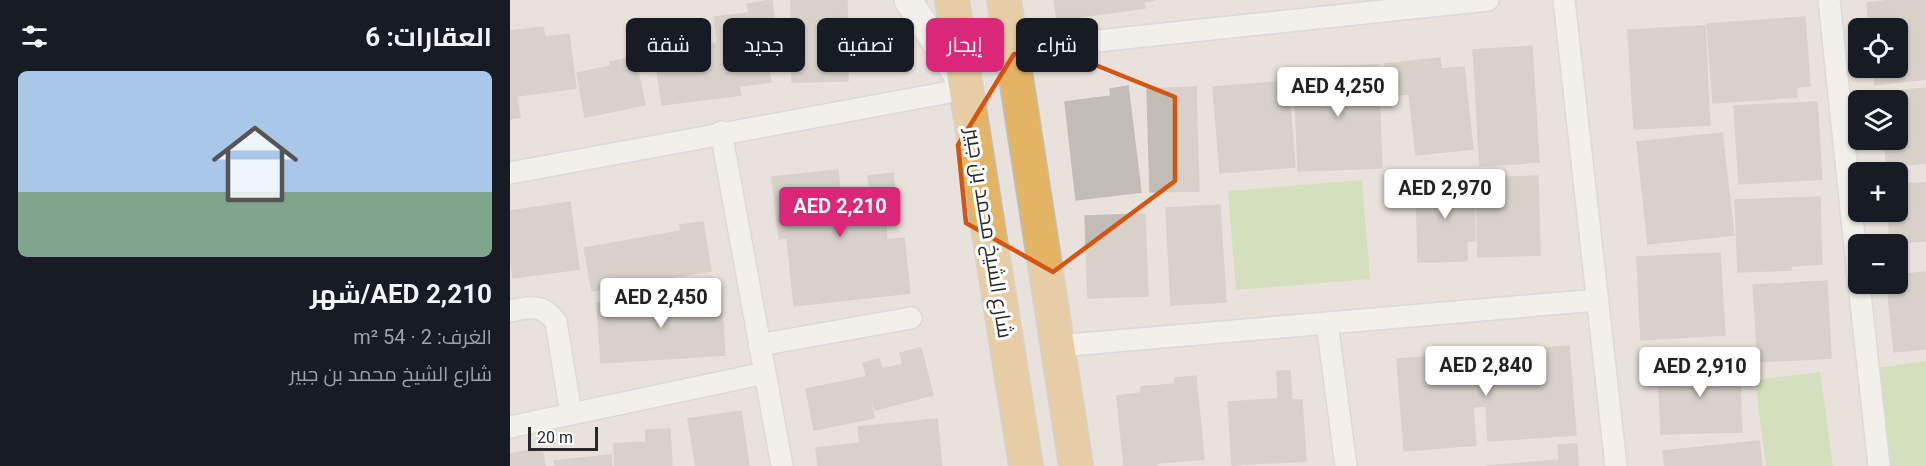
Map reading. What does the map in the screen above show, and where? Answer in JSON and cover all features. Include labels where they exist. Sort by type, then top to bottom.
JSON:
[{"type":"main road","name":"شارع الشيخ محمد بن جبير","points":[[952,0],[1026,466]]},
{"type":"main road","points":[[1004,0],[1076,466]]},
{"type":"street","points":[[510,173],[721,132],[966,89],[908,0]]},
{"type":"street","points":[[1011,50],[1488,0]]},
{"type":"street","points":[[1564,0],[1616,466]]},
{"type":"street","points":[[1829,0],[1854,234]]},
{"type":"street","points":[[721,132],[782,466]]},
{"type":"street","points":[[1860,294],[1879,466]]},
{"type":"street","points":[[1057,346],[1598,300]]},
{"type":"street","points":[[510,311],[533,306],[549,311],[556,322],[572,414]]},
{"type":"street","points":[[759,345],[911,318]]},
{"type":"street","points":[[1328,323],[1346,466]]},
{"type":"street","points":[[510,427],[765,373]]},
{"type":"highlighted area","points":[[1014,54],[1073,56],[1175,97],[1175,181],[1053,272],[966,223],[958,145]]},
{"type":"green space","points":[[1362,180],[1370,279],[1236,290],[1228,191]]},
{"type":"green space","points":[[1926,361],[1926,466],[1890,466],[1877,368]]},
{"type":"green space","points":[[1820,372],[1833,466],[1766,466],[1755,380]]},
{"type":"building","points":[[772,0],[774,18],[723,18],[723,72],[769,72],[771,82],[739,86],[741,95],[662,105],[657,72],[711,72],[711,44],[717,43],[714,17],[749,13],[747,4]]},
{"type":"building","points":[[791,0],[847,0],[847,18],[817,18],[817,72],[848,72],[848,81],[792,82],[792,72],[805,72],[805,18],[791,18]]},
{"type":"building","points":[[1054,0],[1155,0],[1144,2],[1145,8],[1057,18]]},
{"type":"building","points":[[1926,0],[1926,79],[1875,85],[1875,78],[1908,78],[1908,18],[1868,18],[1867,3]]},
{"type":"building","points":[[1805,17],[1810,86],[1797,87],[1797,97],[1713,103],[1707,24]]},
{"type":"building","points":[[1705,26],[1710,125],[1634,129],[1628,30]]},
{"type":"building","points":[[543,27],[545,37],[569,34],[576,88],[517,96],[520,117],[510,119],[510,31]]},
{"type":"building","points":[[1532,46],[1539,162],[1480,166],[1473,50]]},
{"type":"building","points":[[1440,58],[1441,69],[1464,67],[1473,149],[1416,155],[1409,94],[1389,96],[1385,64]]},
{"type":"building","points":[[626,59],[626,72],[638,72],[645,105],[585,117],[577,73],[611,66],[610,62]]},
{"type":"building","points":[[1378,65],[1382,168],[1298,171],[1294,68]]},
{"type":"building","points":[[1288,81],[1295,167],[1220,173],[1213,87]]},
{"type":"building","points":[[1128,86],[1141,192],[1076,200],[1065,102],[1111,96],[1110,89]]},
{"type":"building","points":[[1196,87],[1199,191],[1150,192],[1147,89]]},
{"type":"building","points":[[1926,88],[1926,163],[1908,165],[1908,162],[1886,162],[1885,150],[1908,150],[1907,90]]},
{"type":"building","points":[[1817,102],[1822,179],[1739,184],[1734,106]]},
{"type":"building","points":[[1722,133],[1734,235],[1648,244],[1637,142]]},
{"type":"building","points":[[838,170],[840,193],[870,190],[868,176],[893,173],[898,223],[886,225],[887,240],[904,238],[910,293],[794,306],[787,238],[779,239],[772,177]]},
{"type":"building","points":[[1538,176],[1540,255],[1478,257],[1476,178]]},
{"type":"building","points":[[1474,179],[1475,241],[1467,241],[1467,261],[1418,262],[1416,181]]},
{"type":"building","points":[[1926,183],[1926,241],[1908,242],[1908,234],[1889,234],[1889,222],[1908,222],[1908,184]]},
{"type":"building","points":[[1820,197],[1822,264],[1791,266],[1791,270],[1738,272],[1735,200]]},
{"type":"building","points":[[570,202],[579,269],[513,278],[510,257],[510,211]]},
{"type":"building","points":[[1220,205],[1226,302],[1171,305],[1166,208]]},
{"type":"building","points":[[1145,214],[1148,296],[1088,298],[1085,216]]},
{"type":"building","points":[[703,222],[711,271],[592,291],[584,248],[681,231],[680,225]]},
{"type":"building","points":[[1720,253],[1725,335],[1641,340],[1637,257]]},
{"type":"building","points":[[1926,272],[1926,349],[1894,352],[1888,294],[1908,294],[1908,274]]},
{"type":"building","points":[[1827,281],[1831,358],[1758,362],[1753,285]]},
{"type":"building","points":[[721,295],[725,355],[601,363],[597,303]]},
{"type":"building","points":[[1569,346],[1576,435],[1488,441],[1486,406],[1473,407],[1476,445],[1404,451],[1397,359]]},
{"type":"building","points":[[921,348],[933,395],[875,410],[863,363],[879,359],[882,369],[903,364],[900,353]]},
{"type":"building","points":[[1739,361],[1742,432],[1661,434],[1658,364]]},
{"type":"building","points":[[1277,371],[1290,371],[1292,400],[1302,400],[1306,461],[1232,465],[1228,402],[1278,399]]},
{"type":"building","points":[[1196,376],[1204,459],[1157,463],[1157,466],[1124,466],[1117,396],[1141,393],[1141,387],[1175,384],[1175,378]]},
{"type":"building","points":[[866,377],[874,418],[814,430],[806,389]]},
{"type":"building","points":[[741,411],[749,466],[696,466],[688,419]]},
{"type":"building","points":[[937,419],[942,466],[818,466],[816,448],[860,443],[858,427]]},
{"type":"building","points":[[670,429],[672,466],[615,466],[614,444],[646,442],[646,430]]},
{"type":"building","points":[[1759,441],[1762,466],[1665,466],[1663,451]]},
{"type":"building","points":[[1577,444],[1578,466],[1487,466],[1559,460],[1558,445]]},
{"type":"building","points":[[542,448],[545,466],[510,466],[510,454]]},
{"type":"building","points":[[611,455],[612,466],[555,466],[554,461]]}]
